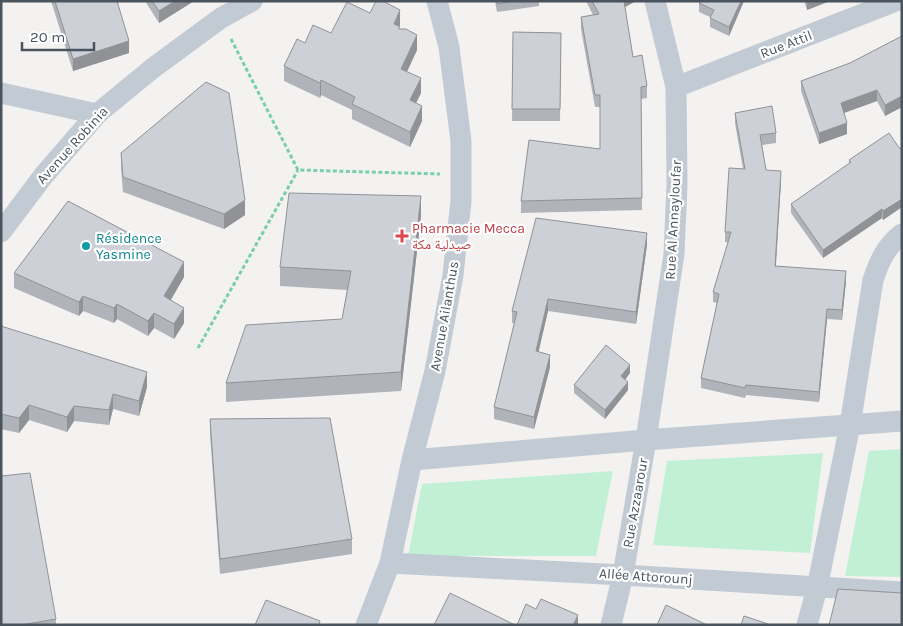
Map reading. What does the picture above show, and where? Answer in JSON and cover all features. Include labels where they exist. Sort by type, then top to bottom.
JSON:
[{"type":"street","name":"Avenue Robinia","points":[[1,232],[44,175],[97,114],[152,68],[221,18],[252,1]]},
{"type":"street","name":"Avenue Ailanthus","points":[[366,625],[390,563],[412,460],[435,371],[453,275],[461,201],[461,141],[449,47],[437,1]]},
{"type":"street","name":"Rue Al Annayloufar","points":[[646,440],[674,254],[677,185],[676,87],[655,1]]},
{"type":"street","name":"Rue Attil","points":[[676,87],[896,1]]},
{"type":"street","points":[[1,93],[97,114]]},
{"type":"street","points":[[807,625],[817,588],[850,425],[872,280],[881,258],[894,240],[902,234]]},
{"type":"street","points":[[412,460],[902,421]]},
{"type":"street","name":"Rue Azzaarour","points":[[611,625],[623,575],[646,440]]},
{"type":"street","name":"Allée Attorounj","points":[[390,563],[902,592]]},
{"type":"path","points":[[221,18],[298,170]]},
{"type":"path","points":[[298,170],[461,174]]},
{"type":"path","points":[[198,348],[298,170]]},
{"type":"green space","points":[[902,449],[902,577],[845,576],[869,451]]},
{"type":"green space","points":[[823,453],[810,553],[653,545],[667,461]]},
{"type":"green space","points":[[613,471],[596,556],[408,556],[422,484]]},
{"type":"building","points":[[55,1],[117,1],[129,41],[73,59]]},
{"type":"building","points":[[152,1],[175,1],[159,11]]},
{"type":"building","points":[[376,1],[383,1],[400,10],[394,24],[399,26],[399,29],[406,29],[417,35],[401,69],[421,78],[410,100],[422,106],[410,132],[352,104],[355,97],[321,80],[320,83],[284,66],[297,39],[305,43],[313,25],[331,33],[347,2],[370,13]]},
{"type":"building","points":[[497,1],[514,1],[497,4]]},
{"type":"building","points":[[592,1],[624,1],[633,57],[642,55],[647,86],[641,87],[642,198],[521,201],[529,140],[600,149],[600,95],[595,95],[581,17],[599,14]]},
{"type":"building","points":[[700,1],[741,1],[729,27],[710,18],[714,10],[699,3]]},
{"type":"building","points":[[513,32],[561,33],[560,109],[512,109]]},
{"type":"building","points":[[902,36],[902,96],[885,105],[877,90],[841,103],[847,123],[819,133],[801,81],[850,63]]},
{"type":"building","points":[[206,82],[229,93],[245,200],[224,214],[123,177],[121,153]]},
{"type":"building","points":[[772,106],[776,133],[760,135],[766,170],[781,171],[775,266],[846,271],[842,310],[827,309],[819,392],[746,385],[745,388],[701,378],[719,294],[713,292],[731,232],[725,232],[729,168],[745,169],[735,113]]},
{"type":"building","points":[[889,133],[900,149],[902,148],[902,199],[883,211],[882,209],[823,250],[791,204],[851,162],[849,160]]},
{"type":"building","points":[[289,193],[421,196],[401,372],[226,383],[246,325],[342,319],[351,271],[280,267]]},
{"type":"building","name":"Résidence Yasmine","points":[[68,201],[184,262],[164,296],[184,308],[174,324],[154,313],[148,321],[117,304],[114,308],[83,296],[79,302],[14,273]]},
{"type":"building","points":[[536,218],[647,233],[636,312],[548,299],[536,351],[550,355],[534,417],[494,407],[517,312],[512,311]]},
{"type":"building","points":[[1,326],[147,372],[139,401],[113,394],[109,410],[74,406],[67,417],[29,405],[19,418],[1,414]]},
{"type":"building","points":[[606,345],[630,365],[621,376],[628,382],[605,410],[574,385]]},
{"type":"building","points":[[330,418],[352,539],[220,559],[210,419]]},
{"type":"building","points":[[30,473],[56,619],[21,625],[1,625],[1,476]]},
{"type":"building","points":[[838,589],[902,593],[902,625],[829,625]]},
{"type":"building","points":[[450,593],[515,625],[434,625]]},
{"type":"building","points":[[541,599],[578,615],[573,625],[517,625],[526,604],[536,609]]},
{"type":"building","points":[[266,600],[320,621],[319,625],[255,625]]},
{"type":"building","points":[[666,605],[707,625],[657,625]]},
{"type":"building","points":[[744,616],[768,624],[768,625],[741,625]]},
{"type":"place","name":"Pharmacie Mecca صيدلية مكة","points":[[402,236]]},
{"type":"place","name":"Résidence Yasmine","points":[[86,246]]}]
